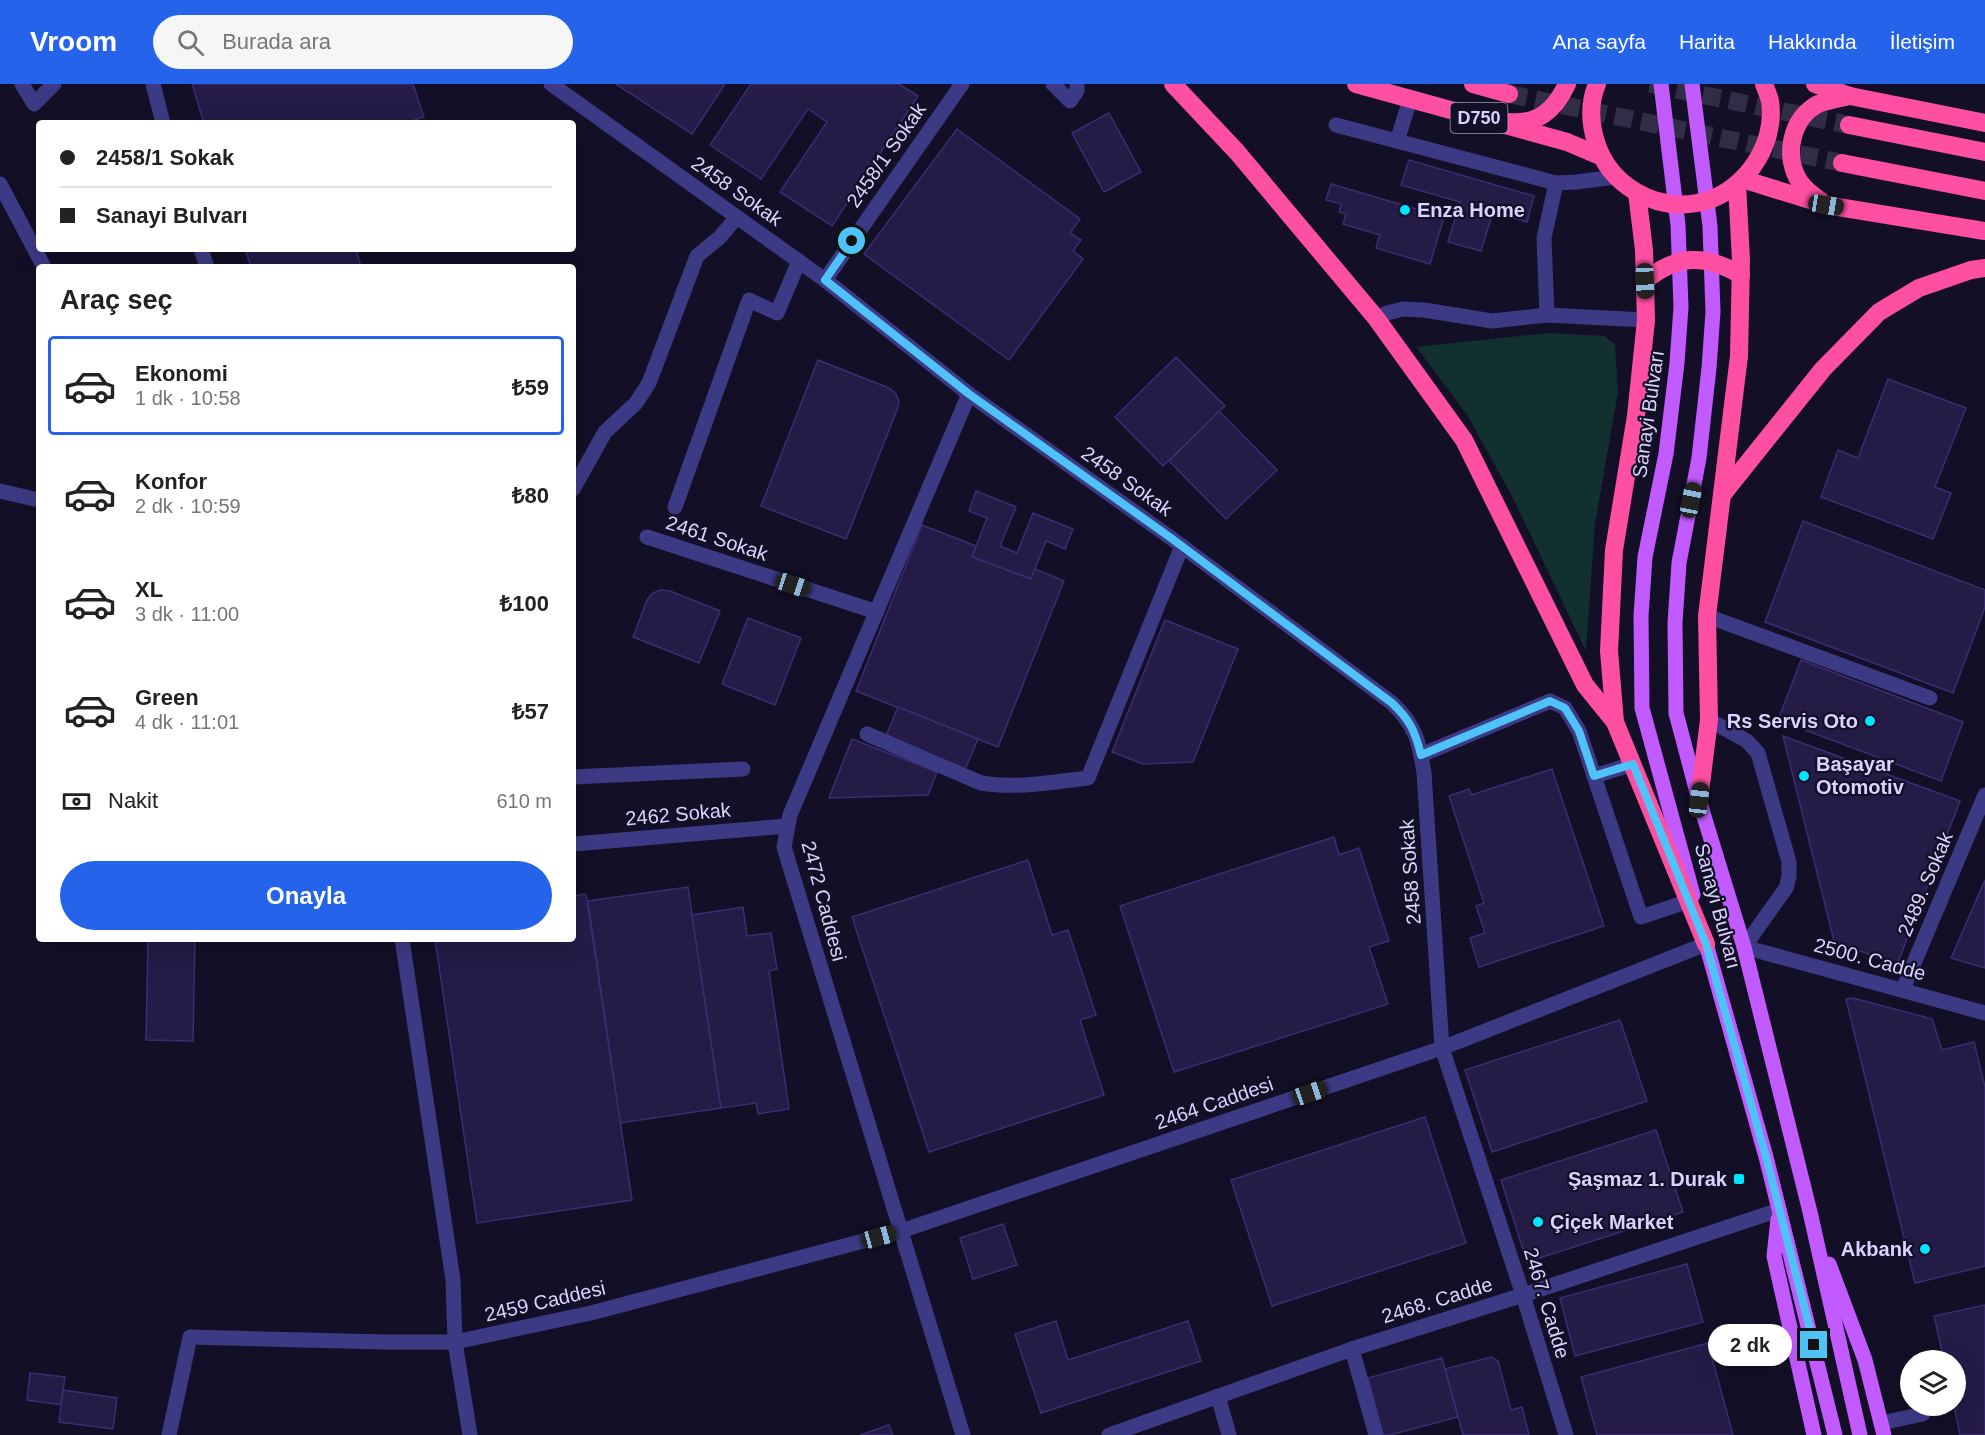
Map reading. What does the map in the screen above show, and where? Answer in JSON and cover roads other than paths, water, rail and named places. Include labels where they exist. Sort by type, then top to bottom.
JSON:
[{"type":"highway","points":[[1173,84],[1237,152],[1376,318],[1464,440],[1585,686],[1615,722],[1706,944]]},
{"type":"highway","name":"D750","points":[[1356,84],[1566,142],[1600,156]]},
{"type":"highway","name":"D750","points":[[1473,84],[1509,94]]},
{"type":"highway","points":[[1479,118],[1514,122],[1543,117],[1559,100],[1567,84]]},
{"type":"highway","points":[[1597,84],[1592,96],[1591,126],[1600,156],[1616,177],[1637,193],[1666,203],[1696,203],[1718,196],[1739,182],[1758,161],[1769,133],[1770,101],[1764,84]]},
{"type":"highway","points":[[1815,84],[1850,96],[1985,123]]},
{"type":"highway","points":[[1826,205],[1808,192],[1798,180],[1791,158],[1792,134],[1802,118],[1816,105],[1850,96]]},
{"type":"highway","points":[[1849,125],[1985,152]]},
{"type":"highway","points":[[1842,164],[1985,191]]},
{"type":"highway","points":[[1739,182],[1826,205],[1985,231]]},
{"type":"highway","points":[[1699,800],[1709,720],[1707,616],[1739,356],[1741,275],[1739,182]]},
{"type":"highway","points":[[1615,722],[1609,651],[1614,550],[1636,416],[1646,320],[1644,250],[1637,193]]},
{"type":"highway","points":[[1645,281],[1666,266],[1696,259],[1714,262],[1741,275]]},
{"type":"highway","points":[[1721,497],[1823,369],[1879,312],[1919,288],[1971,270],[1985,268]]},
{"type":"main road","name":"Sanayi Bulvarı","points":[[1661,84],[1678,225],[1681,308],[1666,454],[1645,556],[1641,615],[1642,708],[1779,1210],[1835,1435]]},
{"type":"main road","name":"Sanayi Bulvarı","points":[[1692,84],[1710,226],[1713,312],[1699,458],[1679,563],[1675,623],[1676,713],[1699,800],[1744,946],[1809,1212],[1860,1435]]},
{"type":"main road","points":[[1779,1210],[1774,1256],[1814,1435]]},
{"type":"main road","points":[[1809,1212],[1865,1360],[1883,1429]]},
{"type":"street","points":[[22,84],[34,104],[54,84]]},
{"type":"street","points":[[153,84],[162,120]]},
{"type":"street","name":"2458 Sokak","points":[[550,84],[825,280],[969,394],[1182,546],[1392,703],[1403,714],[1416,732],[1424,773],[1442,1048]]},
{"type":"street","name":"2458/1 Sokak","points":[[825,280],[962,84]]},
{"type":"street","points":[[1053,84],[1070,100],[1077,91],[1077,84]]},
{"type":"street","points":[[1397,141],[1410,100]]},
{"type":"street","points":[[1336,125],[1556,183],[1616,177]]},
{"type":"street","points":[[1547,315],[1544,238],[1556,183]]},
{"type":"street","points":[[0,184],[36,252]]},
{"type":"street","points":[[576,484],[605,432],[636,403],[649,383],[697,256],[720,237],[736,217]]},
{"type":"street","points":[[675,507],[749,300],[777,313],[799,261]]},
{"type":"street","points":[[1376,318],[1403,309],[1424,310],[1492,321],[1547,315],[1646,320]]},
{"type":"street","name":"2472 Caddesi","points":[[963,1435],[784,847],[790,815],[969,394]]},
{"type":"street","points":[[0,491],[36,499]]},
{"type":"street","name":"2461 Sokak","points":[[647,537],[876,612]]},
{"type":"street","points":[[867,734],[981,783],[998,786],[1088,778],[1182,546]]},
{"type":"street","points":[[1707,616],[1930,698]]},
{"type":"street","points":[[1421,755],[1550,701],[1565,708],[1579,731],[1641,916],[1689,901]]},
{"type":"street","points":[[1709,720],[1747,741],[1758,753],[1789,862],[1786,888],[1744,946]]},
{"type":"street","points":[[1594,776],[1633,764]]},
{"type":"street","points":[[576,777],[743,769]]},
{"type":"street","name":"2489. Sokak","points":[[1903,989],[1985,795]]},
{"type":"street","name":"2462 Sokak","points":[[576,844],[787,826]]},
{"type":"street","points":[[402,942],[453,1280],[455,1342],[470,1435]]},
{"type":"street","name":"2464 Caddesi","points":[[901,1231],[1442,1048],[1706,944]]},
{"type":"street","name":"2500. Cadde","points":[[1744,946],[1985,1013]]},
{"type":"street","name":"2467. Cadde","points":[[1442,1048],[1566,1435]]},
{"type":"street","name":"2468. Cadde","points":[[1109,1435],[1352,1349],[1779,1210]]},
{"type":"street","name":"2459 Caddesi","points":[[169,1435],[190,1337],[455,1342],[591,1313],[901,1231]]},
{"type":"street","points":[[1352,1349],[1376,1435]]},
{"type":"street","points":[[1218,1396],[1229,1435]]},
{"type":"street","points":[[1883,1429],[1916,1416]]},
{"type":"tunnel","points":[[1650,84],[1849,125]]},
{"type":"tunnel","points":[[1509,94],[1842,163]]},
{"type":"place","name":"Enza Home","points":[[1405,210]]},
{"type":"place","name":"Rs Servis Oto","points":[[1870,721]]},
{"type":"place","name":"Başayar Otomotiv","points":[[1804,776]]},
{"type":"place","name":"Şaşmaz 1. Durak","points":[[1739,1179]]},
{"type":"place","name":"Çiçek Market","points":[[1538,1222]]},
{"type":"place","name":"Akbank","points":[[1925,1249]]}]
